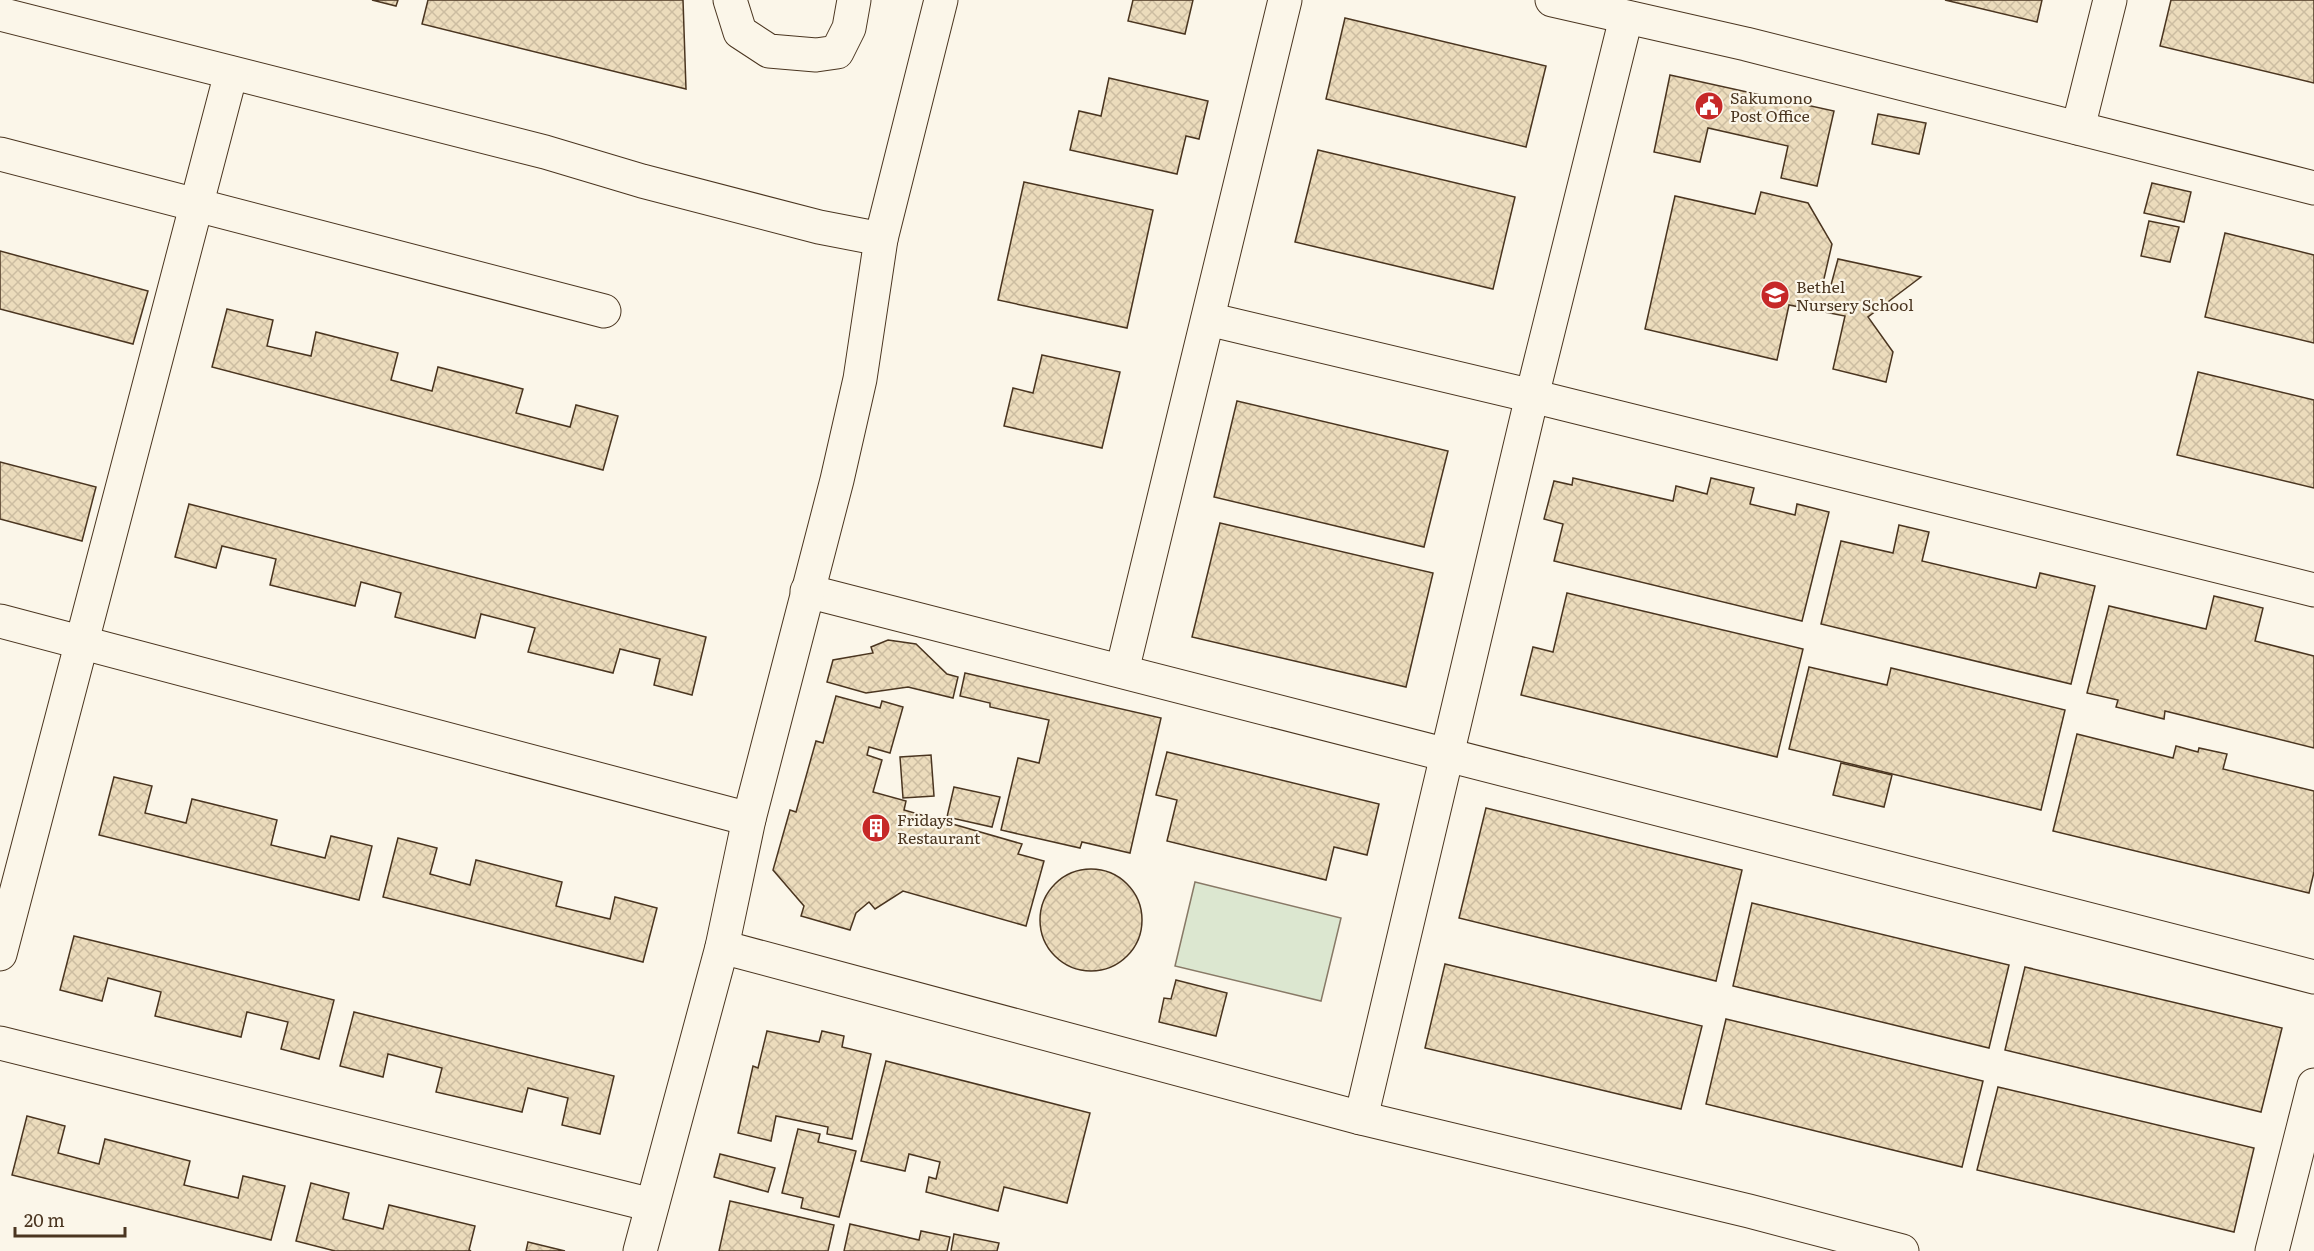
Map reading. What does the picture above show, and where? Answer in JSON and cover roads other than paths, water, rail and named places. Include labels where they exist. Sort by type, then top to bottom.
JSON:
[{"type":"street","points":[[730,0],[740,32],[769,51],[816,55],[837,52],[849,28],[854,0]]},
{"type":"street","points":[[640,1251],[722,947],[749,819],[837,480],[860,379],[881,239],[941,0]]},
{"type":"street","points":[[1122,671],[1285,0]]},
{"type":"street","points":[[1552,0],[1746,44],[2314,188]]},
{"type":"street","points":[[2078,128],[2110,0]]},
{"type":"street","points":[[0,14],[545,152],[642,182],[819,227],[881,239]]},
{"type":"street","points":[[1361,1118],[1532,396],[1626,18]]},
{"type":"street","points":[[0,954],[231,73]]},
{"type":"street","points":[[0,154],[604,311]]},
{"type":"street","points":[[1208,319],[1532,396],[2314,590]]},
{"type":"street","points":[[807,591],[2314,977]]},
{"type":"street","points":[[0,621],[749,819]]},
{"type":"street","points":[[722,947],[1361,1118],[1749,1211],[1902,1251]]},
{"type":"street","points":[[0,1043],[652,1205]]},
{"type":"street","points":[[2272,1251],[2314,1085]]},
{"type":"place","name":"Sakumono Post Office","points":[[1709,106]]},
{"type":"place","name":"Bethel Nursery School","points":[[1775,295]]},
{"type":"place","name":"Fridays Restaurant","points":[[876,828]]}]
